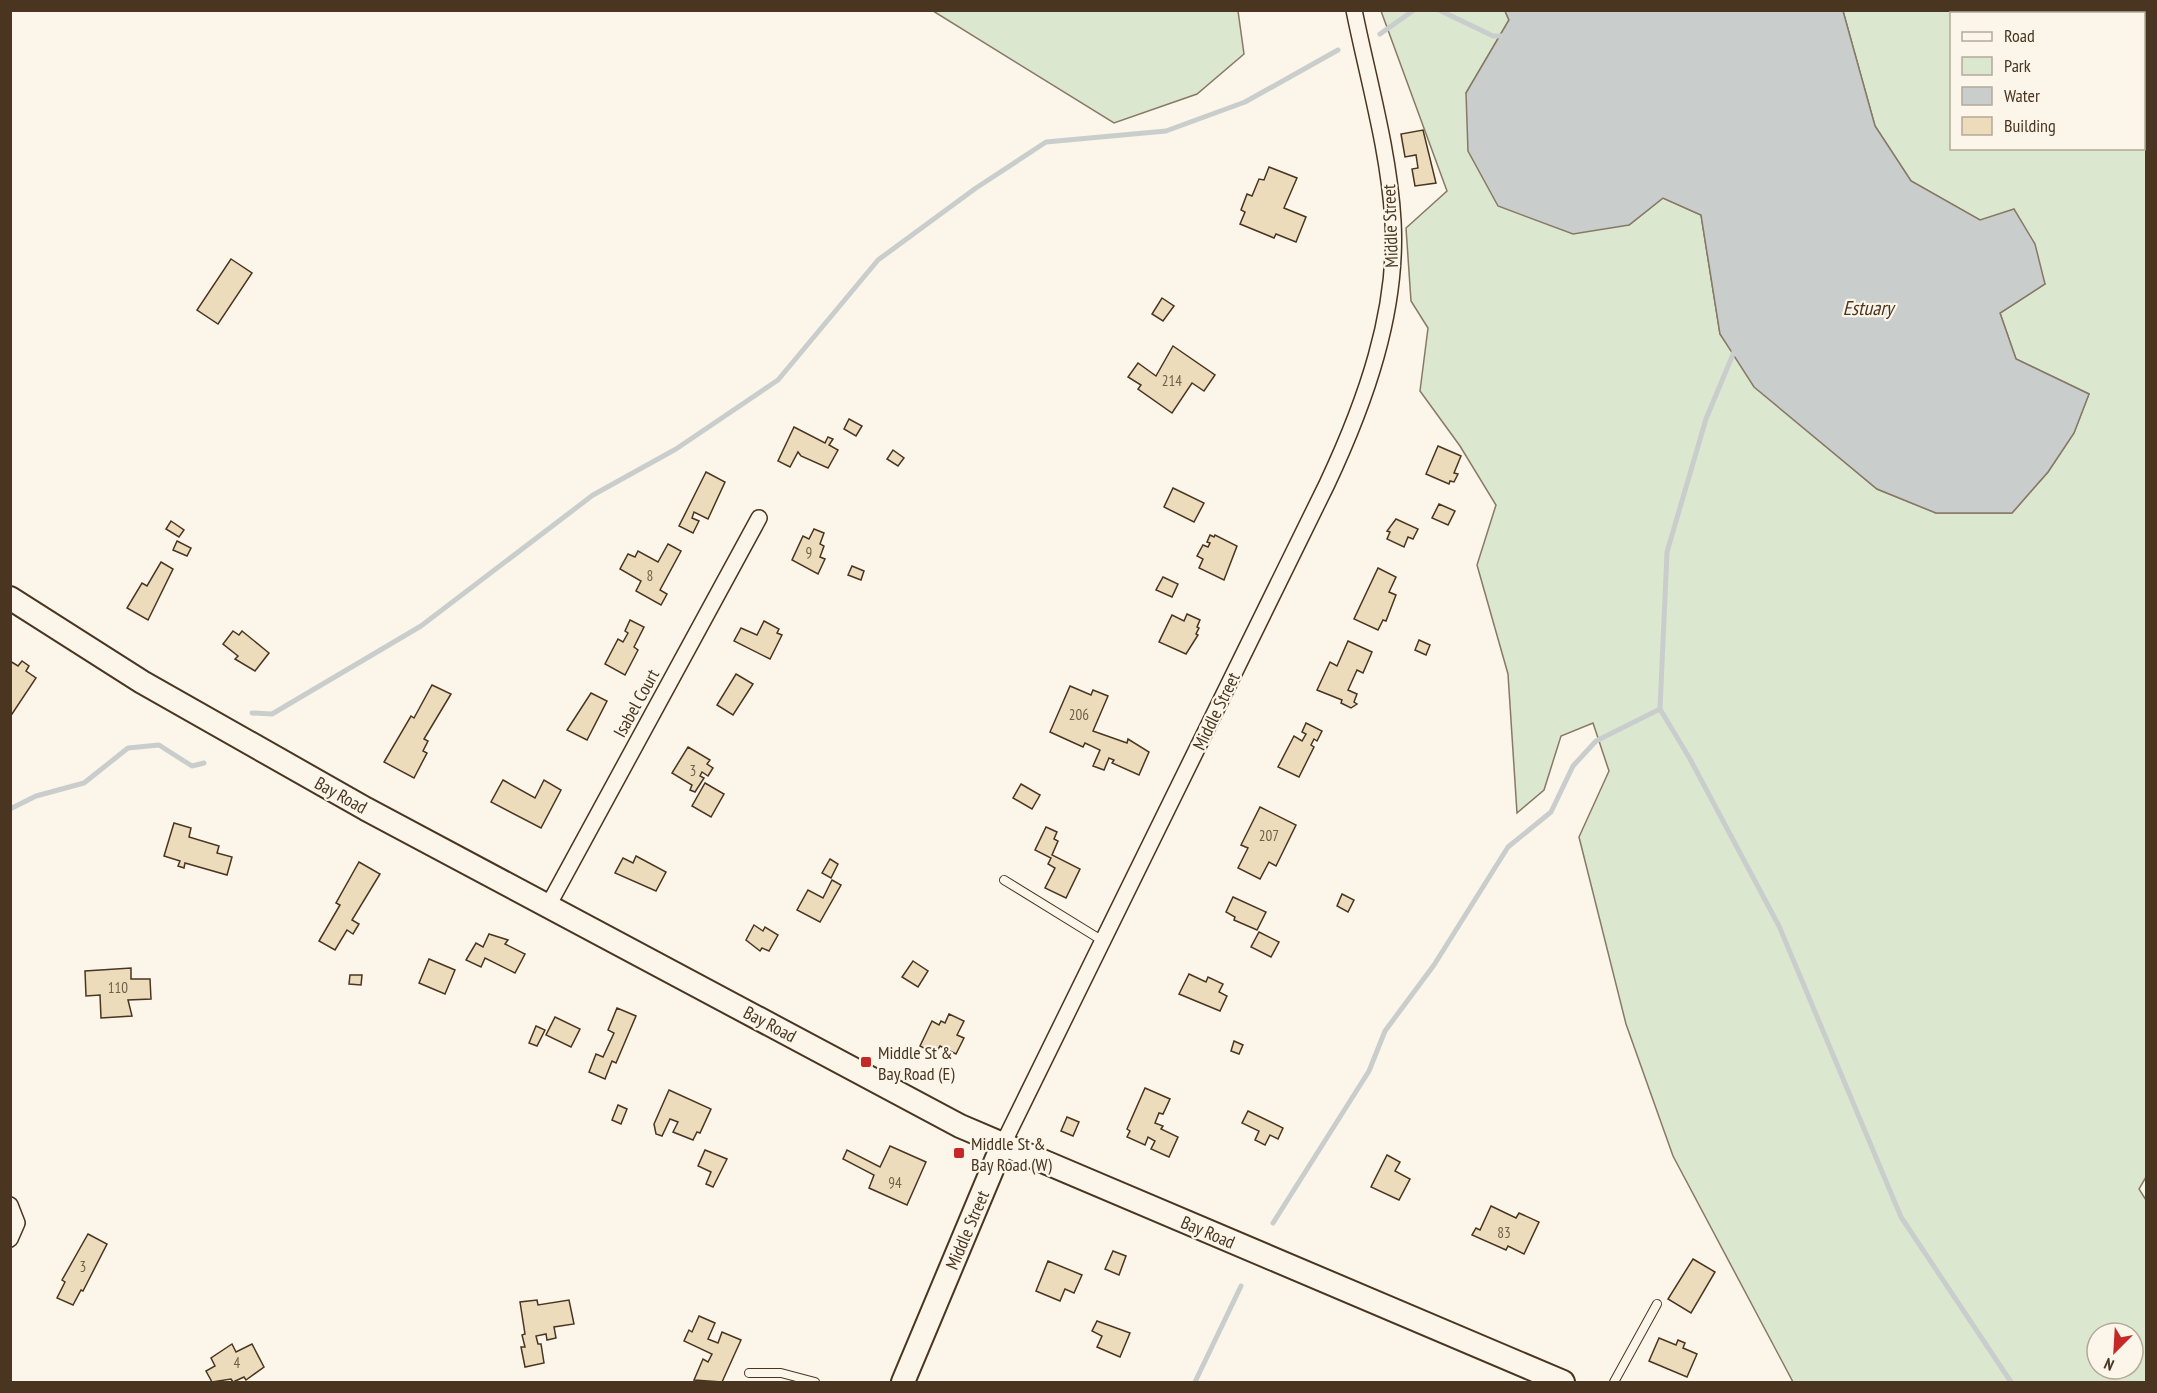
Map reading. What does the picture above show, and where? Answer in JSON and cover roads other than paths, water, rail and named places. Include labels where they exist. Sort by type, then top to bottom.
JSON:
[{"type":"main road","name":"Bay Road","points":[[13,604],[187,708],[366,809],[960,1126],[1002,1146],[1563,1383]]},
{"type":"main road","name":"Middle Street","points":[[903,1383],[1002,1146]]},
{"type":"street","name":"Middle Street","points":[[1002,1146],[1327,484],[1350,434],[1371,374],[1391,280],[1393,223],[1388,177],[1354,10]]},
{"type":"street","name":"Isabel Court","points":[[548,906],[759,518]]},
{"type":"street","points":[[10,1205],[16,1223],[10,1239]]},
{"type":"lane","points":[[1004,880],[1103,941]]},
{"type":"lane","points":[[1614,1383],[1657,1304]]},
{"type":"lane","points":[[749,1373],[781,1372],[815,1383]]},
{"type":"water","name":"Estuary","points":[[1505,11],[1843,11],[1875,126],[1911,181],[1980,220],[2014,209],[2035,244],[2045,284],[2000,313],[2016,359],[2089,394],[2074,433],[2048,472],[2012,513],[1936,513],[1877,489],[1754,387],[1720,334],[1701,215],[1663,198],[1629,225],[1573,234],[1498,206],[1468,151],[1466,93],[1509,20]]},
{"type":"waterway","points":[[1380,34],[1414,10]]},
{"type":"waterway","points":[[1439,10],[1493,36],[1506,36]]},
{"type":"waterway","points":[[252,713],[272,714],[421,626],[593,495],[676,449],[778,380],[878,260],[976,188],[1046,142],[1166,131],[1245,102],[1338,50]]},
{"type":"waterway","points":[[1736,347],[1706,419],[1667,552],[1660,709],[1690,759],[1779,926],[1901,1217],[2011,1382]]},
{"type":"waterway","points":[[1273,1223],[1369,1071],[1385,1031],[1434,965],[1508,847],[1551,812],[1573,766],[1596,741],[1660,709]]},
{"type":"waterway","points":[[10,809],[36,796],[84,783],[128,748],[159,745],[192,766],[204,763]]},
{"type":"waterway","points":[[1195,1382],[1241,1286]]},
{"type":"place","name":"Middle St & Bay Road (E)","points":[[866,1062]]},
{"type":"place","name":"Middle St & Bay Road (W)","points":[[959,1153]]}]
